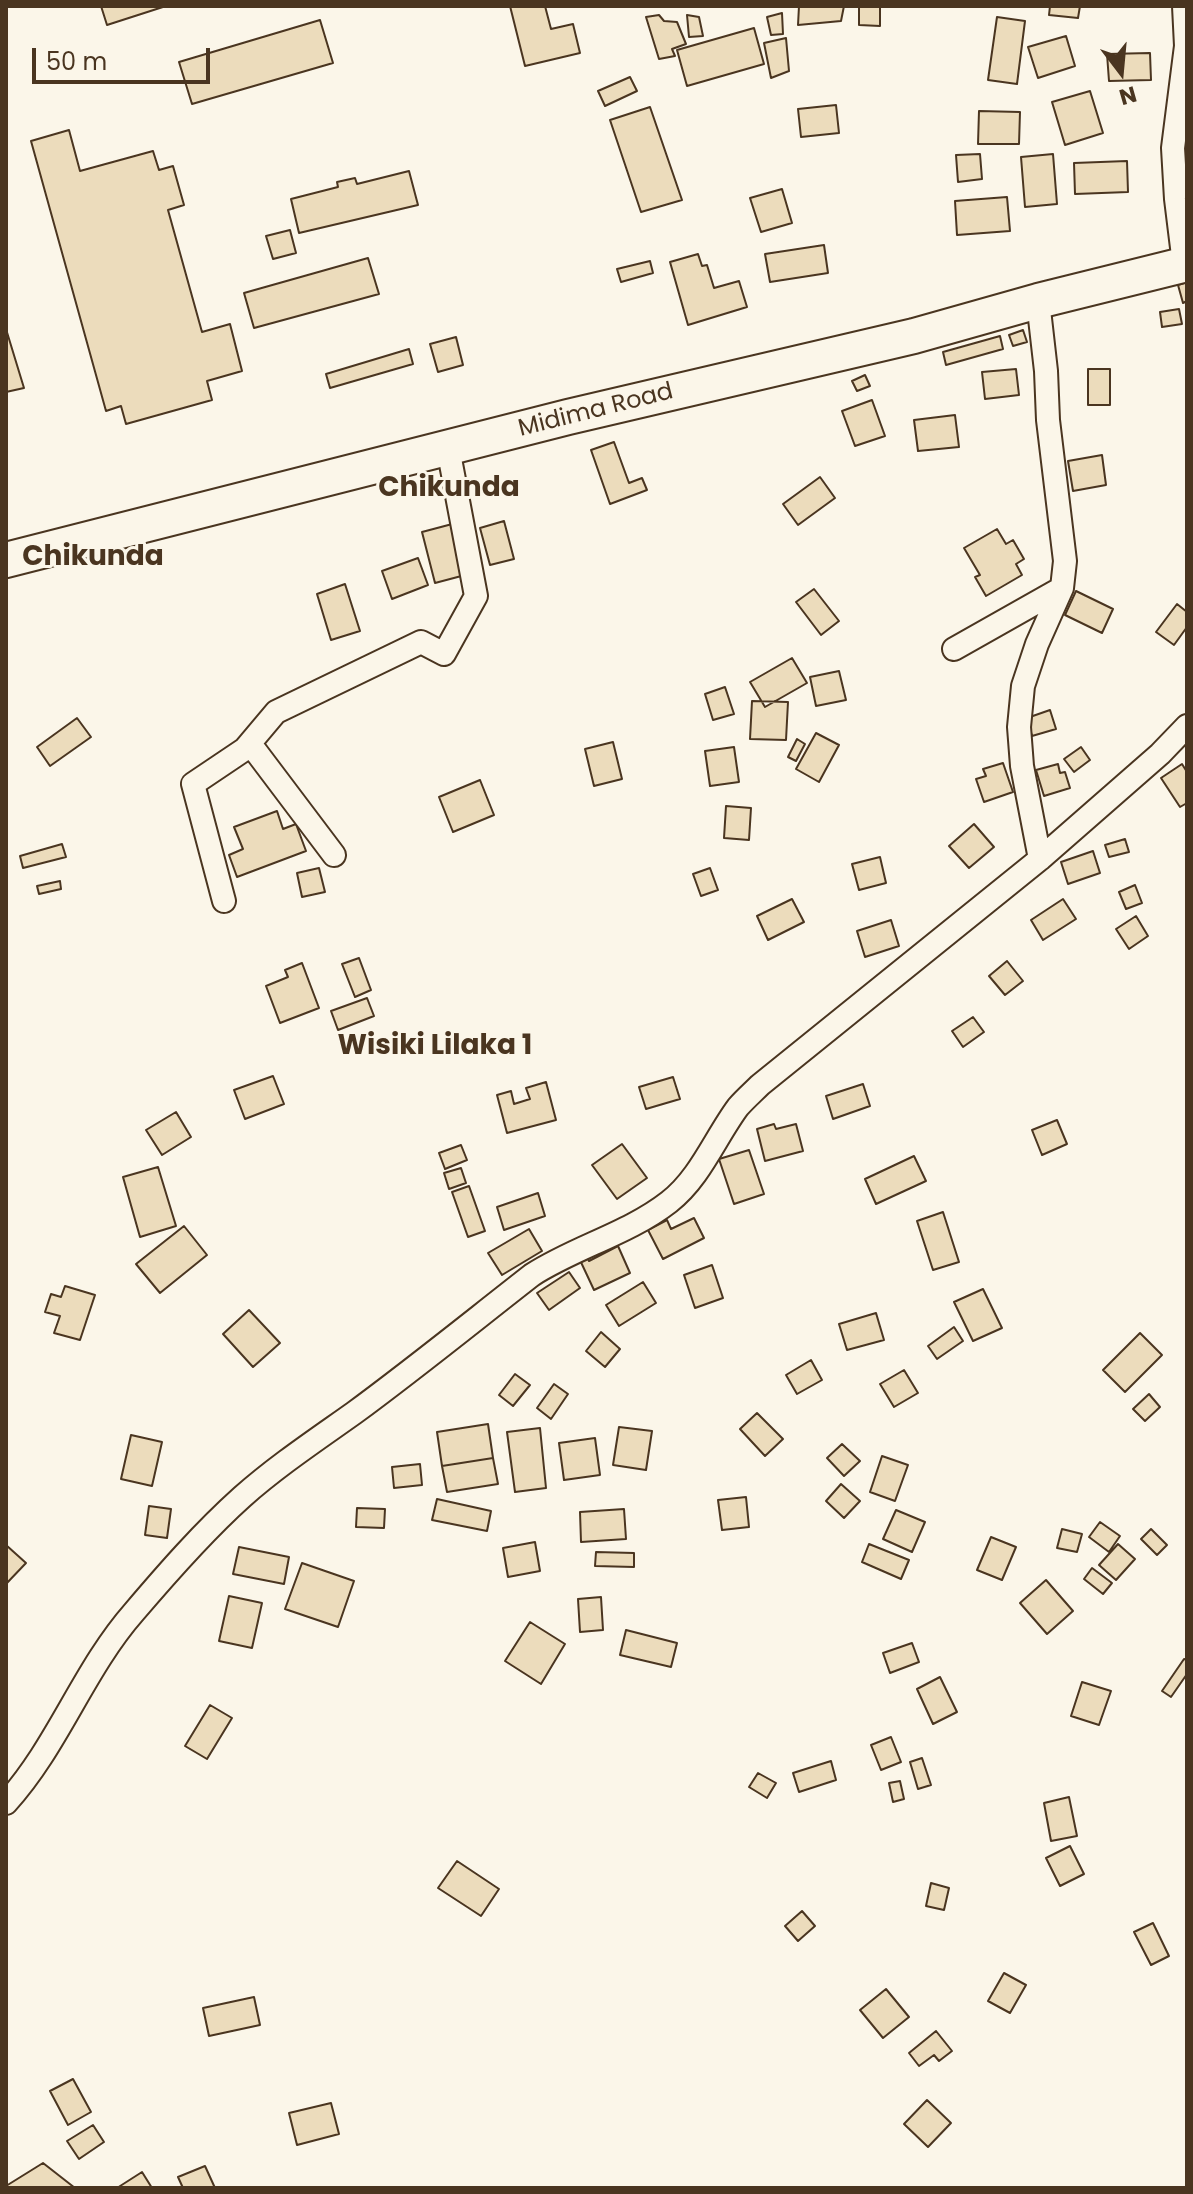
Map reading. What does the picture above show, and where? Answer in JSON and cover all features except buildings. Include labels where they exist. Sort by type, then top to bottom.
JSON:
[{"type":"main road","name":"Midima Road","points":[[6,560],[583,413],[914,336],[1185,264]]},
{"type":"street","points":[[1184,6],[1185,62],[1173,148],[1185,264]]},
{"type":"street","points":[[1038,301],[1048,420],[1064,549],[1062,588],[1037,644],[1023,686],[1019,727],[1022,766],[1040,859]]},
{"type":"street","points":[[244,750],[276,712],[421,642],[444,654],[476,596],[448,448]]},
{"type":"street","points":[[954,649],[1062,588]]},
{"type":"street","points":[[6,1803],[29,1777],[114,1637],[173,1567],[242,1497],[285,1461],[354,1413],[532,1275],[644,1219],[671,1201],[698,1170],[740,1105],[760,1085],[1040,859],[1160,754],[1187,726]]},
{"type":"street","points":[[224,901],[193,784],[251,745],[334,855]]},
{"type":"district","name":"Chikunda","points":[[449,489]]},
{"type":"district","name":"Chikunda","points":[[93,558]]},
{"type":"district","name":"Wisiki Lilaka 1","points":[[435,1047]]}]
